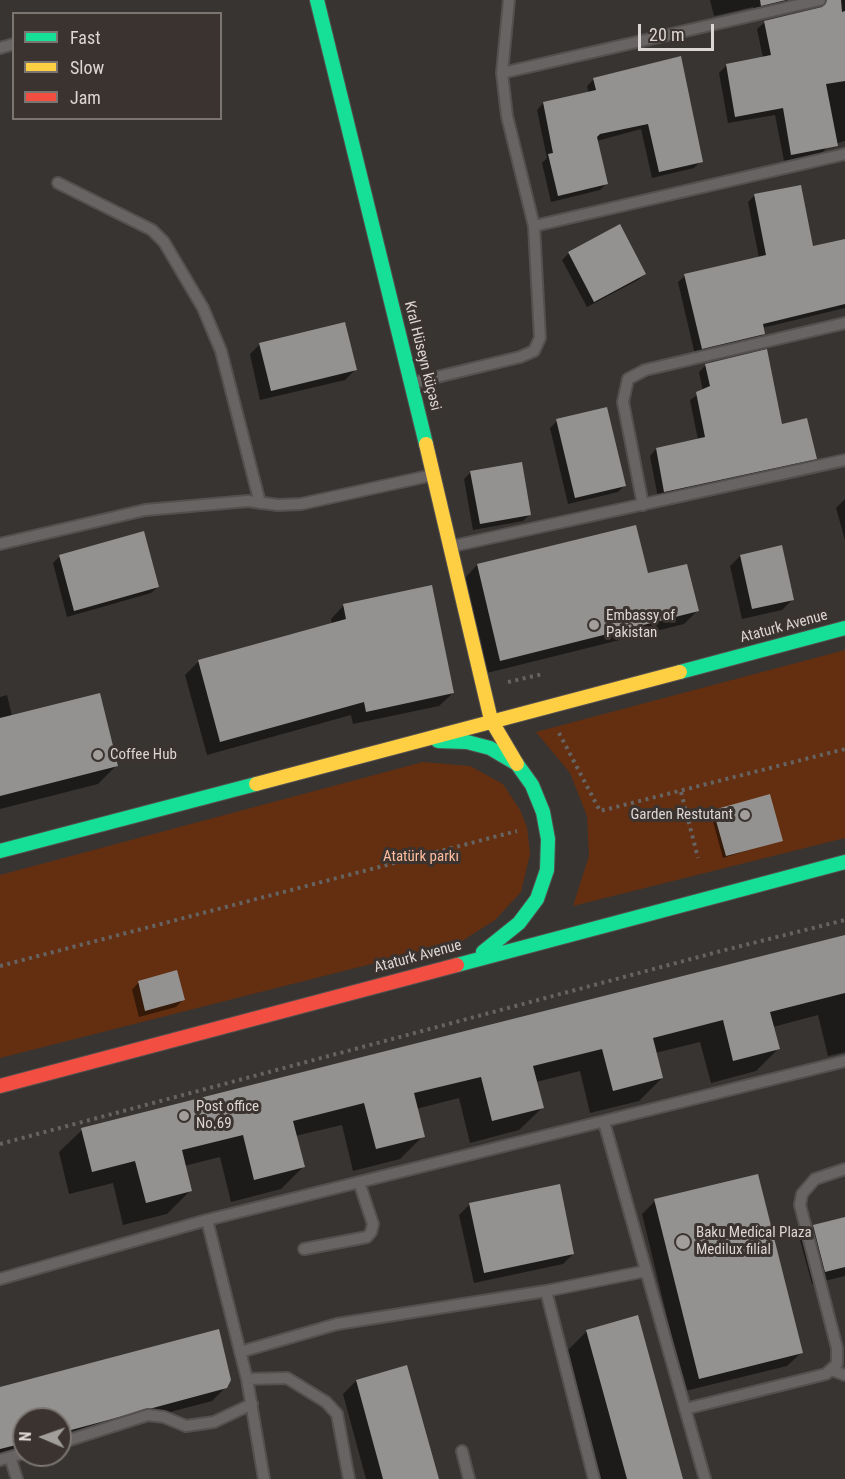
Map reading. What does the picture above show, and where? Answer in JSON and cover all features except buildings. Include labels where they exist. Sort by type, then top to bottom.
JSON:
[{"type":"main road","name":"Kral Hüseyn küçəsi","points":[[317,0],[412,383],[491,720],[532,785],[543,812],[548,838],[547,870],[537,899],[519,923],[475,958]]},
{"type":"main road","name":"Ataturk Avenue","points":[[0,851],[845,628]]},
{"type":"main road","points":[[416,741],[467,742],[490,748],[518,764]]},
{"type":"main road","name":"Ataturk Avenue","points":[[0,1086],[475,958],[845,862]]},
{"type":"lane","points":[[412,383],[520,357],[534,351],[540,338],[534,226],[507,116],[502,73],[509,0]]},
{"type":"lane","points":[[502,73],[820,0]]},
{"type":"lane","points":[[534,226],[845,154]]},
{"type":"lane","points":[[58,183],[152,230],[164,242],[203,308],[221,351],[260,503]]},
{"type":"lane","points":[[643,505],[623,402],[628,379],[645,370],[845,323]]},
{"type":"lane","points":[[451,547],[845,460]]},
{"type":"lane","points":[[0,544],[145,510],[248,501],[301,504],[433,474]]},
{"type":"lane","points":[[0,1279],[207,1220],[845,1061]]},
{"type":"lane","points":[[604,1122],[705,1479]]},
{"type":"lane","points":[[685,1409],[832,1370],[837,1364],[837,1348],[801,1205],[802,1194],[814,1179],[845,1169]]},
{"type":"lane","points":[[304,1249],[366,1237],[371,1232],[373,1224],[359,1182]]},
{"type":"lane","points":[[207,1220],[247,1379],[264,1479]]},
{"type":"lane","points":[[240,1352],[337,1324],[546,1291],[646,1271]]},
{"type":"lane","points":[[546,1291],[594,1479]]},
{"type":"lane","points":[[832,1370],[845,1375]]},
{"type":"lane","points":[[247,1379],[287,1378],[326,1402],[337,1413],[349,1479]]},
{"type":"lane","points":[[72,1439],[148,1415],[164,1417],[186,1426],[214,1422],[252,1404]]},
{"type":"lane","points":[[462,1451],[469,1479]]},
{"type":"lane","points":[[5,1459],[17,1479]]},
{"type":"path","points":[[484,688],[543,674]]},
{"type":"path","points":[[559,733],[600,811],[845,748]]},
{"type":"path","points":[[681,792],[698,858]]},
{"type":"path","points":[[0,966],[517,831]]},
{"type":"path","points":[[0,1144],[709,954],[845,920]]},
{"type":"green space","points":[[845,650],[845,838],[573,906],[589,856],[587,816],[570,773],[536,732]]},
{"type":"green space","name":"Atatürk parkı","points":[[423,762],[470,766],[503,784],[520,810],[527,827],[530,854],[521,892],[495,920],[462,941],[0,1058],[0,875]]},
{"type":"traffic: fast","points":[[317,0],[426,444]]},
{"type":"traffic: fast","points":[[680,672],[845,628]]},
{"type":"traffic: fast","points":[[438,741],[467,742],[490,748],[517,764],[532,785],[543,812],[548,839],[547,870],[537,899],[519,923],[483,952]]},
{"type":"traffic: fast","points":[[0,851],[256,784]]},
{"type":"traffic: fast","points":[[457,965],[845,862]]},
{"type":"traffic: slow","points":[[426,444],[491,720],[517,764]]},
{"type":"traffic: slow","points":[[256,784],[680,672]]},
{"type":"traffic: jam","points":[[0,1086],[457,965]]},
{"type":"place","name":"Embassy of Pakistan","points":[[594,625]]},
{"type":"place","name":"Coffee Hub","points":[[98,755]]},
{"type":"place","name":"Garden Restutant","points":[[745,815]]},
{"type":"place","name":"Post office No.69","points":[[184,1116]]},
{"type":"place","name":"Baku Medical Plaza Medilux filial","points":[[683,1242]]}]
